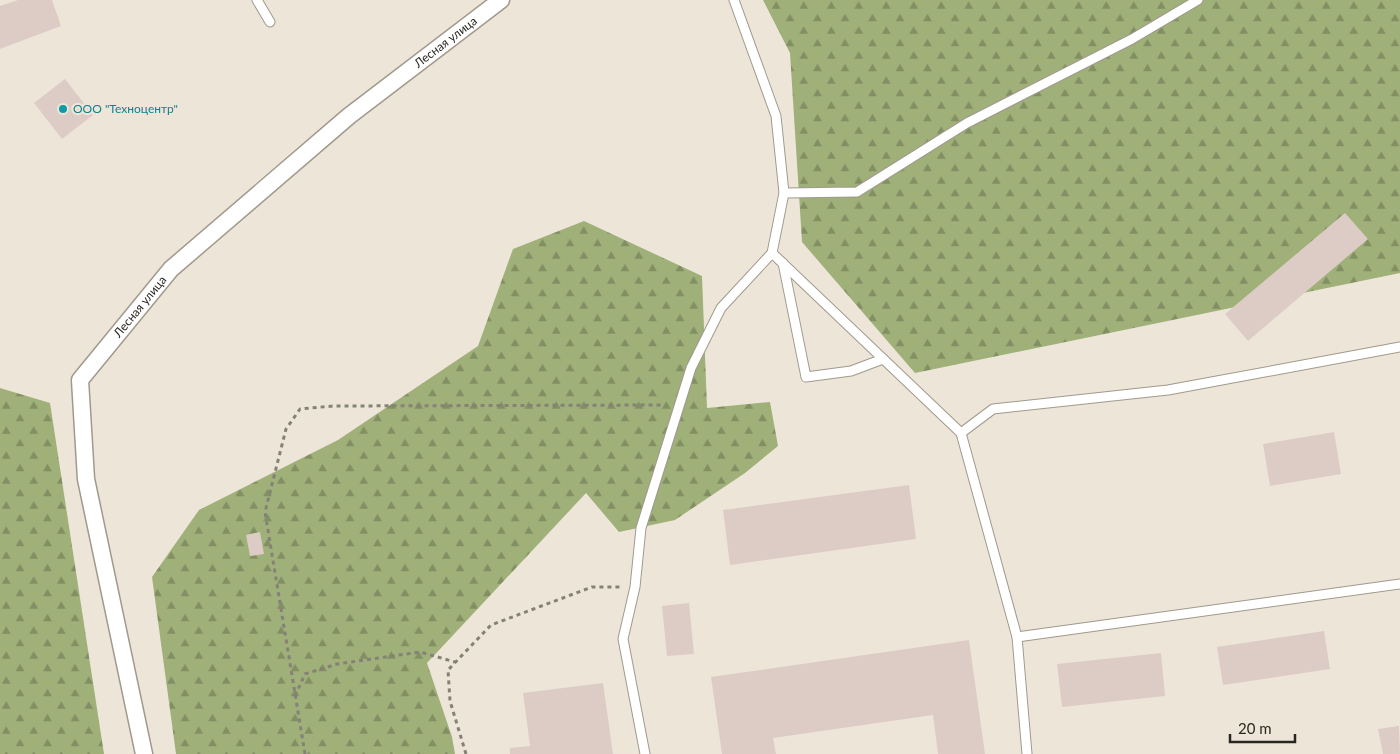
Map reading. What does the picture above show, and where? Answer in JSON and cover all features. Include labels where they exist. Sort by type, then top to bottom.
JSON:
[{"type":"street","name":"Лесная улица","points":[[144,754],[86,479],[80,380],[171,268],[349,116],[501,0]]},
{"type":"lane","points":[[257,0],[270,22]]},
{"type":"lane","points":[[645,754],[623,639],[635,587],[641,528],[691,368],[721,308],[772,253],[784,193],[776,116],[734,0]]},
{"type":"lane","points":[[784,193],[857,192],[967,123],[1132,39],[1198,0]]},
{"type":"lane","points":[[772,253],[961,433],[1017,637],[1027,754]]},
{"type":"lane","points":[[783,263],[806,377],[851,371],[883,359]]},
{"type":"lane","points":[[961,433],[993,409],[1168,390],[1400,347]]},
{"type":"lane","points":[[1017,637],[1400,584]]},
{"type":"path","points":[[305,754],[265,512],[286,429],[300,409],[343,406],[679,405]]},
{"type":"path","points":[[466,754],[450,701],[448,670],[490,625],[592,587],[635,587]]},
{"type":"path","points":[[295,697],[305,674],[337,664],[420,652],[455,662]]},
{"type":"green space","points":[[763,0],[1400,0],[1400,273],[915,373],[802,242],[790,53]]},
{"type":"green space","points":[[584,221],[702,276],[707,408],[770,402],[778,446],[745,473],[675,520],[619,532],[586,493],[427,663],[452,737],[455,754],[176,754],[152,577],[199,510],[338,440],[478,346],[513,249]]},
{"type":"green space","points":[[0,388],[50,403],[104,754],[0,754]]},
{"type":"building","points":[[18,0],[52,0],[61,26],[0,49],[0,6]]},
{"type":"building","name":"ООО \"Техноцентр\"","points":[[65,79],[93,115],[62,139],[34,103]]},
{"type":"building","points":[[1345,213],[1368,239],[1248,341],[1225,314]]},
{"type":"building","points":[[1334,432],[1341,474],[1270,486],[1263,444]]},
{"type":"building","points":[[909,485],[916,539],[730,565],[723,510]]},
{"type":"building","points":[[260,532],[264,554],[250,556],[246,535]]},
{"type":"building","points":[[689,603],[694,654],[667,656],[662,606]]},
{"type":"building","points":[[1324,631],[1330,669],[1223,685],[1217,647]]},
{"type":"building","points":[[969,640],[985,754],[938,754],[933,715],[773,738],[776,754],[722,754],[711,677]]},
{"type":"building","points":[[1161,653],[1165,696],[1062,707],[1057,664]]},
{"type":"building","points":[[603,683],[613,754],[510,754],[510,748],[530,746],[523,693]]},
{"type":"building","points":[[1399,726],[1400,754],[1383,754],[1378,729]]},
{"type":"place","name":"ООО \"Техноцентр\"","points":[[63,109]]}]
